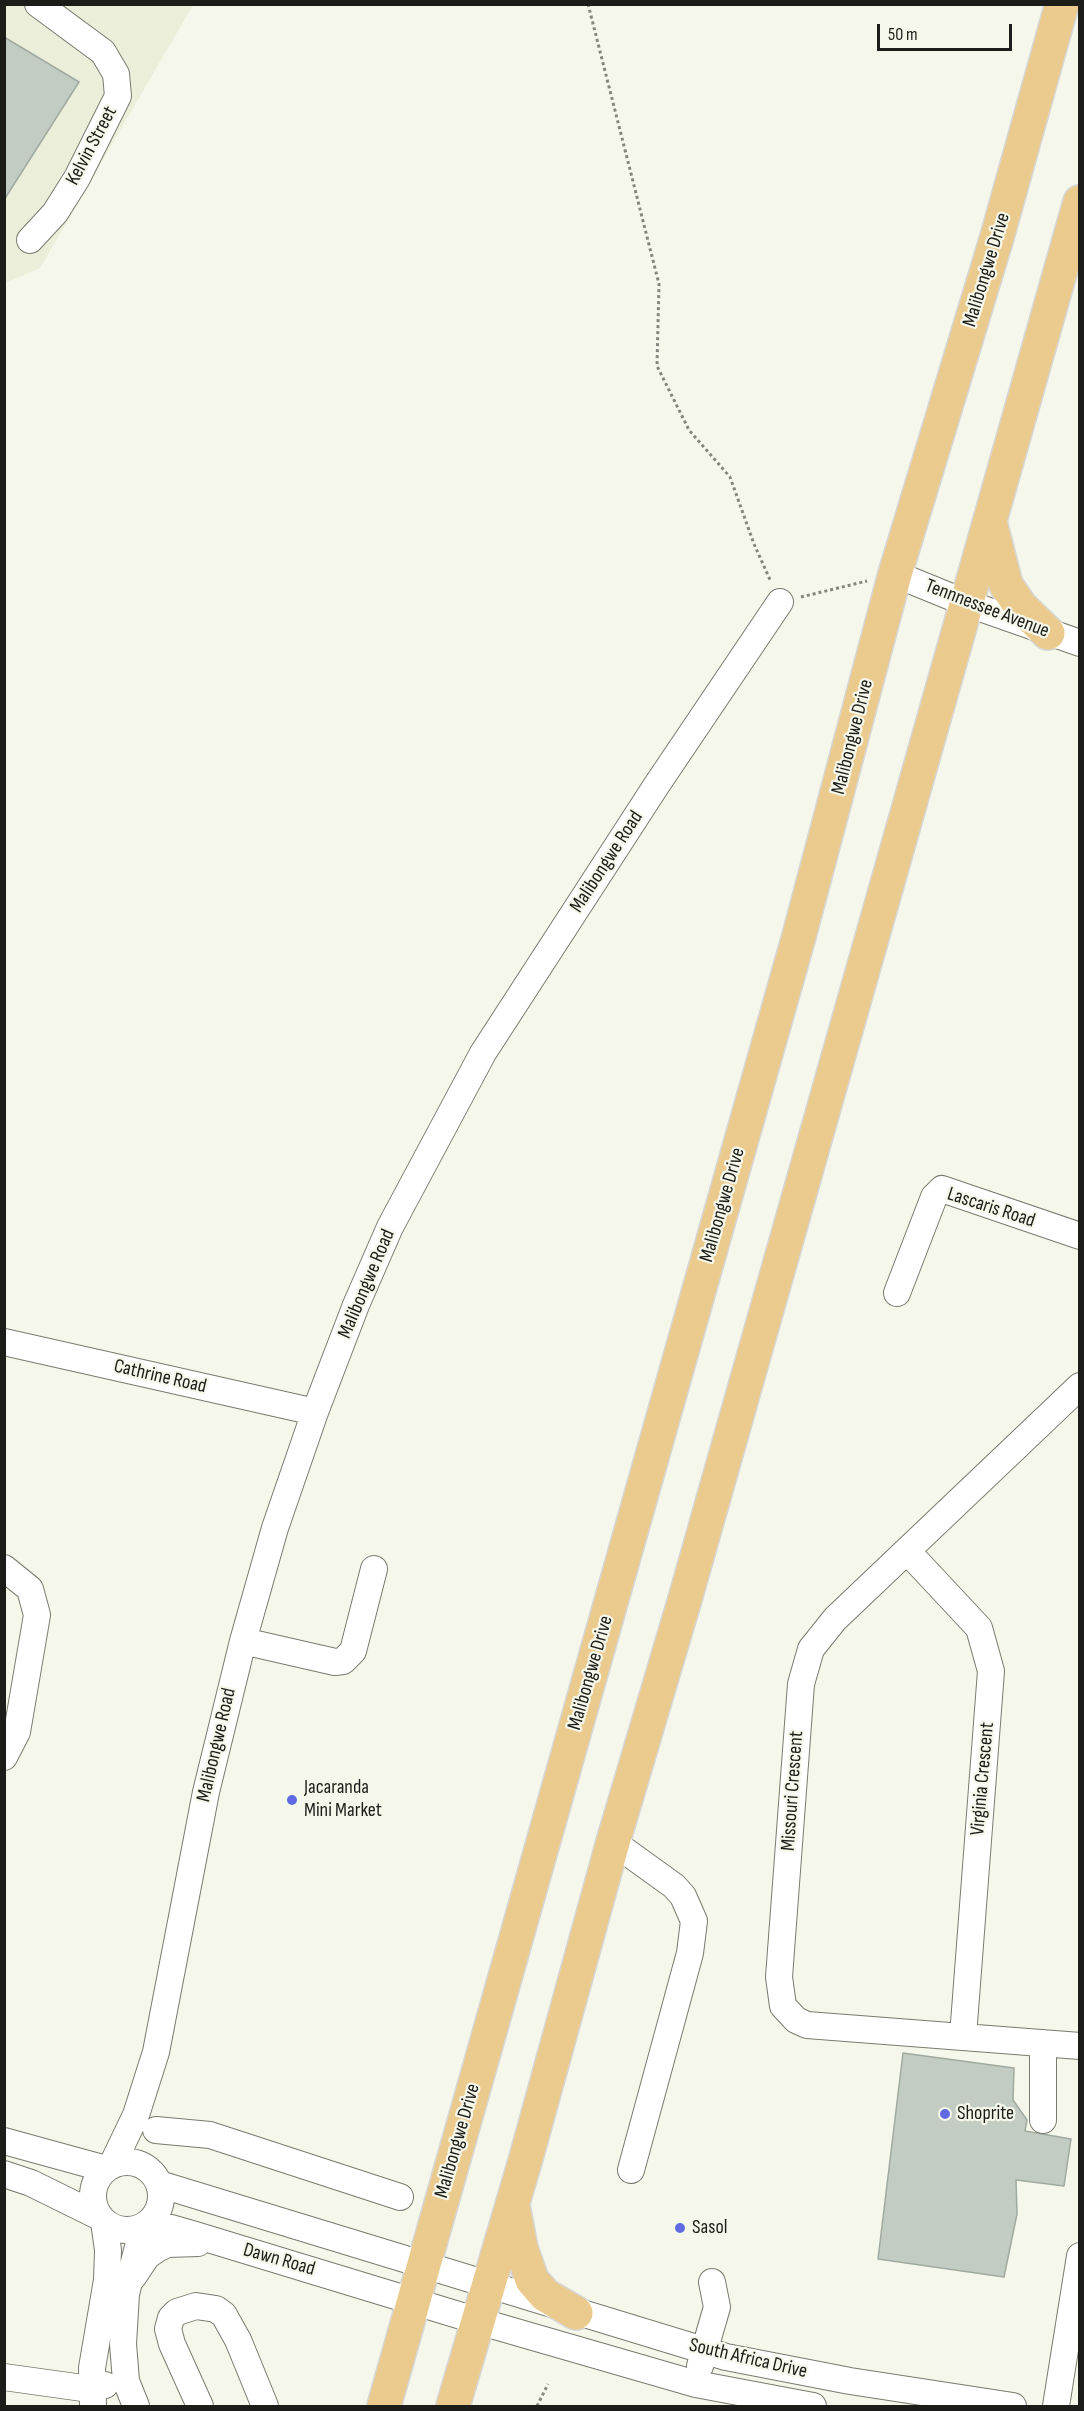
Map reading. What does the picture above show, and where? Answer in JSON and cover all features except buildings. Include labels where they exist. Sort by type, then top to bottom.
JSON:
[{"type":"main road","name":"Malibongwe Drive","points":[[384,2406],[799,936],[895,574],[997,237],[1062,4]]},
{"type":"main road","points":[[453,2406],[613,1842],[685,1599],[966,603],[988,517],[1080,202]]},
{"type":"main road","points":[[988,517],[1006,585],[1021,607],[1048,633]]},
{"type":"main road","points":[[512,2202],[521,2248],[532,2280],[545,2295],[576,2313]]},
{"type":"street","name":"Kelvin Street","points":[[30,240],[55,213],[77,178],[111,114],[118,89],[116,74],[103,52],[38,4]]},
{"type":"street","name":"Tennnessee Avenue","points":[[895,574],[966,603],[1080,643]]},
{"type":"street","name":"Malibongwe Road","points":[[109,2167],[136,2115],[156,2052],[206,1792],[243,1641],[275,1528],[315,1412],[390,1227],[483,1053],[656,786],[780,602]]},
{"type":"street","name":"Lascaris Road","points":[[897,1293],[934,1197],[942,1189],[1080,1236]]},
{"type":"street","name":"Cathrine Road","points":[[4,1342],[315,1412]]},
{"type":"street","name":"Missouri Crescent","points":[[1080,1386],[835,1619],[815,1642],[805,1665],[801,1684],[780,1995],[787,2011],[796,2020],[813,2026],[1080,2046]]},
{"type":"street","name":"Virginia Crescent","points":[[907,1551],[979,1628],[991,1671],[963,2036]]},
{"type":"street","points":[[4,1568],[30,1589],[37,1615],[17,1731],[4,1757]]},
{"type":"street","points":[[243,1641],[335,1662],[343,1661],[353,1651],[375,1569]]},
{"type":"street","points":[[613,1842],[674,1886],[683,1896],[694,1921],[690,1953],[631,2170]]},
{"type":"street","points":[[1043,2043],[1043,2120]]},
{"type":"street","name":"Malibongwe Road","points":[[156,2052],[158,2182]]},
{"type":"street","points":[[156,2130],[210,2135],[400,2197]]},
{"type":"street","points":[[4,2141],[109,2167]]},
{"type":"street","points":[[92,2398],[107,2280],[108,2250],[101,2219],[92,2196],[98,2176],[109,2167],[122,2162],[142,2165],[158,2182],[161,2196],[159,2208],[144,2226],[126,2294],[123,2363],[126,2381],[136,2406]]},
{"type":"street","points":[[4,2174],[30,2183],[123,2231],[144,2226]]},
{"type":"street","name":"Dawn Road","points":[[158,2182],[488,2285]]},
{"type":"street","name":"Dawn Road","points":[[144,2226],[171,2228],[413,2299],[478,2321]]},
{"type":"street","points":[[126,2294],[147,2256],[167,2244],[181,2242],[233,2247]]},
{"type":"street","points":[[1056,2406],[1080,2256]]},
{"type":"street","points":[[696,2384],[717,2307],[712,2282]]},
{"type":"street","name":"South Africa Drive","points":[[488,2285],[704,2351],[756,2364],[1013,2406]]},
{"type":"street","points":[[200,2406],[172,2344],[168,2329],[171,2318],[177,2312],[196,2306],[216,2309],[224,2315],[238,2340],[261,2405]]},
{"type":"street","name":"South Africa Drive","points":[[478,2321],[696,2384],[813,2406]]},
{"type":"street","points":[[4,2378],[92,2398],[126,2381]]},
{"type":"path","points":[[588,4],[659,284],[657,366],[689,430],[730,477],[754,544],[780,602],[895,574]]},
{"type":"path","points":[[537,2406],[548,2384]]},
{"type":"shaded area","points":[[5,5],[193,5],[40,268],[5,283]]},
{"type":"place","name":"Jacaranda Mini Market","points":[[292,1800]]},
{"type":"place","name":"Shoprite","points":[[945,2114]]},
{"type":"place","name":"Sasol","points":[[680,2228]]}]
